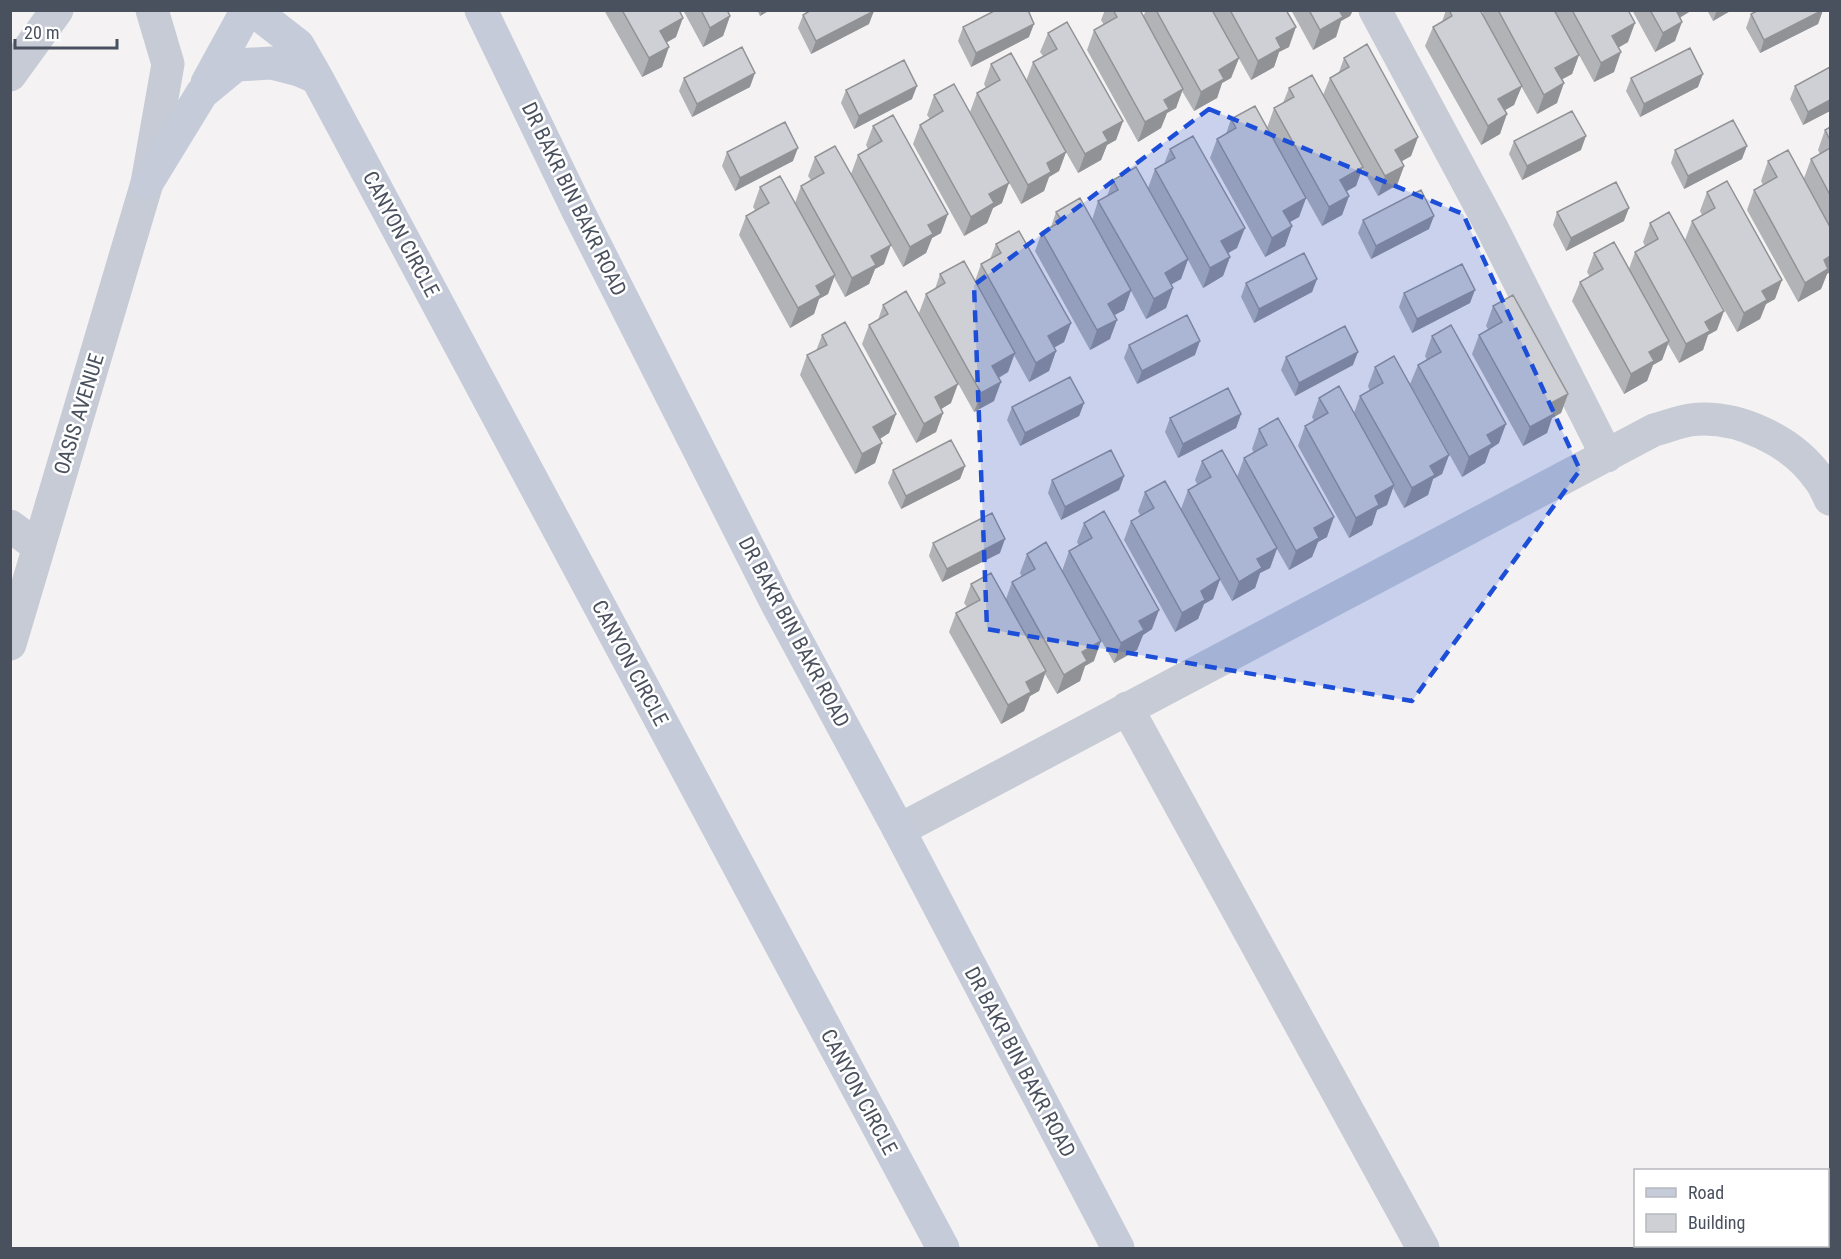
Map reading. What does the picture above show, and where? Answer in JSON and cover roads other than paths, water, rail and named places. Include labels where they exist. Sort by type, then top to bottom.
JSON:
[{"type":"main road","points":[[202,93],[248,10]]},
{"type":"main road","name":"CANYON CIRCLE","points":[[253,10],[298,45],[317,78],[943,1248]]},
{"type":"main road","name":"DR BAKR BIN BAKR ROAD","points":[[481,10],[577,209],[778,606],[899,830],[1118,1248]]},
{"type":"main road","name":"OASIS AVENUE","points":[[147,183],[202,93],[236,65],[272,63],[299,70],[317,78]]},
{"type":"street","points":[[10,75],[57,10]]},
{"type":"street","name":"OASIS AVENUE","points":[[10,644],[147,183],[168,64],[152,10]]},
{"type":"street","points":[[1375,10],[1491,226],[1607,456]]},
{"type":"street","points":[[899,830],[1654,430],[1690,420],[1723,420],[1760,432],[1793,451],[1819,478],[1830,499]]},
{"type":"street","points":[[10,526],[39,547]]},
{"type":"street","points":[[1127,708],[1423,1248]]}]
